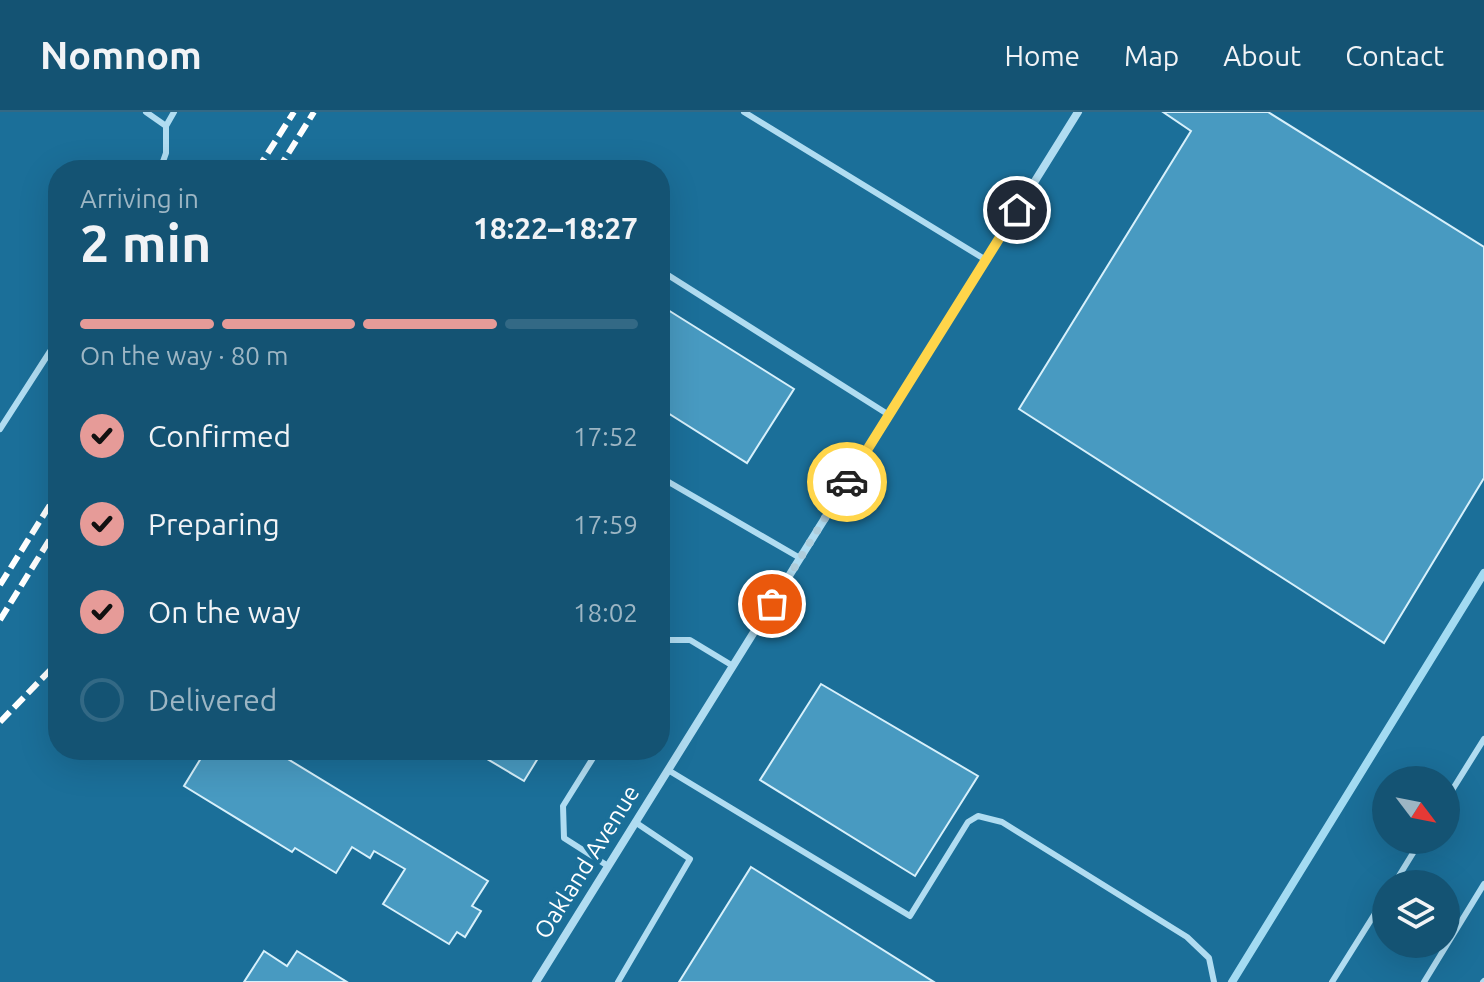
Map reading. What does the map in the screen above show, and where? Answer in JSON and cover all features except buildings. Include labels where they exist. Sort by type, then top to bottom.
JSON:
[{"type":"street","name":"Oakland Avenue","points":[[536,982],[1078,112]]},
{"type":"lane","points":[[146,112],[166,126]]},
{"type":"lane","points":[[164,160],[166,126],[174,112]]},
{"type":"lane","points":[[744,112],[986,260]]},
{"type":"lane","points":[[670,276],[889,415]]},
{"type":"lane","points":[[0,429],[48,355]]},
{"type":"lane","points":[[670,483],[800,558]]},
{"type":"lane","points":[[670,640],[690,640],[733,666]]},
{"type":"lane","points":[[1460,778],[1484,739]]},
{"type":"lane","points":[[592,760],[563,806],[564,838],[608,866]]},
{"type":"lane","points":[[668,770],[910,916],[968,822],[978,816],[1002,822],[1187,937],[1209,958],[1214,982]]},
{"type":"lane","points":[[618,982],[690,859],[635,822]]},
{"type":"lane","points":[[1424,982],[1484,884]]},
{"type":"lane","points":[[1332,982],[1372,918]]},
{"type":"waterway","points":[[1232,982],[1484,573]]},
{"type":"railway","points":[[263,160],[294,112]]},
{"type":"railway","points":[[284,160],[314,112]]},
{"type":"railway","points":[[0,585],[48,508]]},
{"type":"railway","points":[[0,620],[48,542]]},
{"type":"railway","points":[[0,722],[48,672]]},
{"type":"way so far","points":[[772,604],[847,482]]},
{"type":"route","points":[[847,482],[1017,210]]}]
